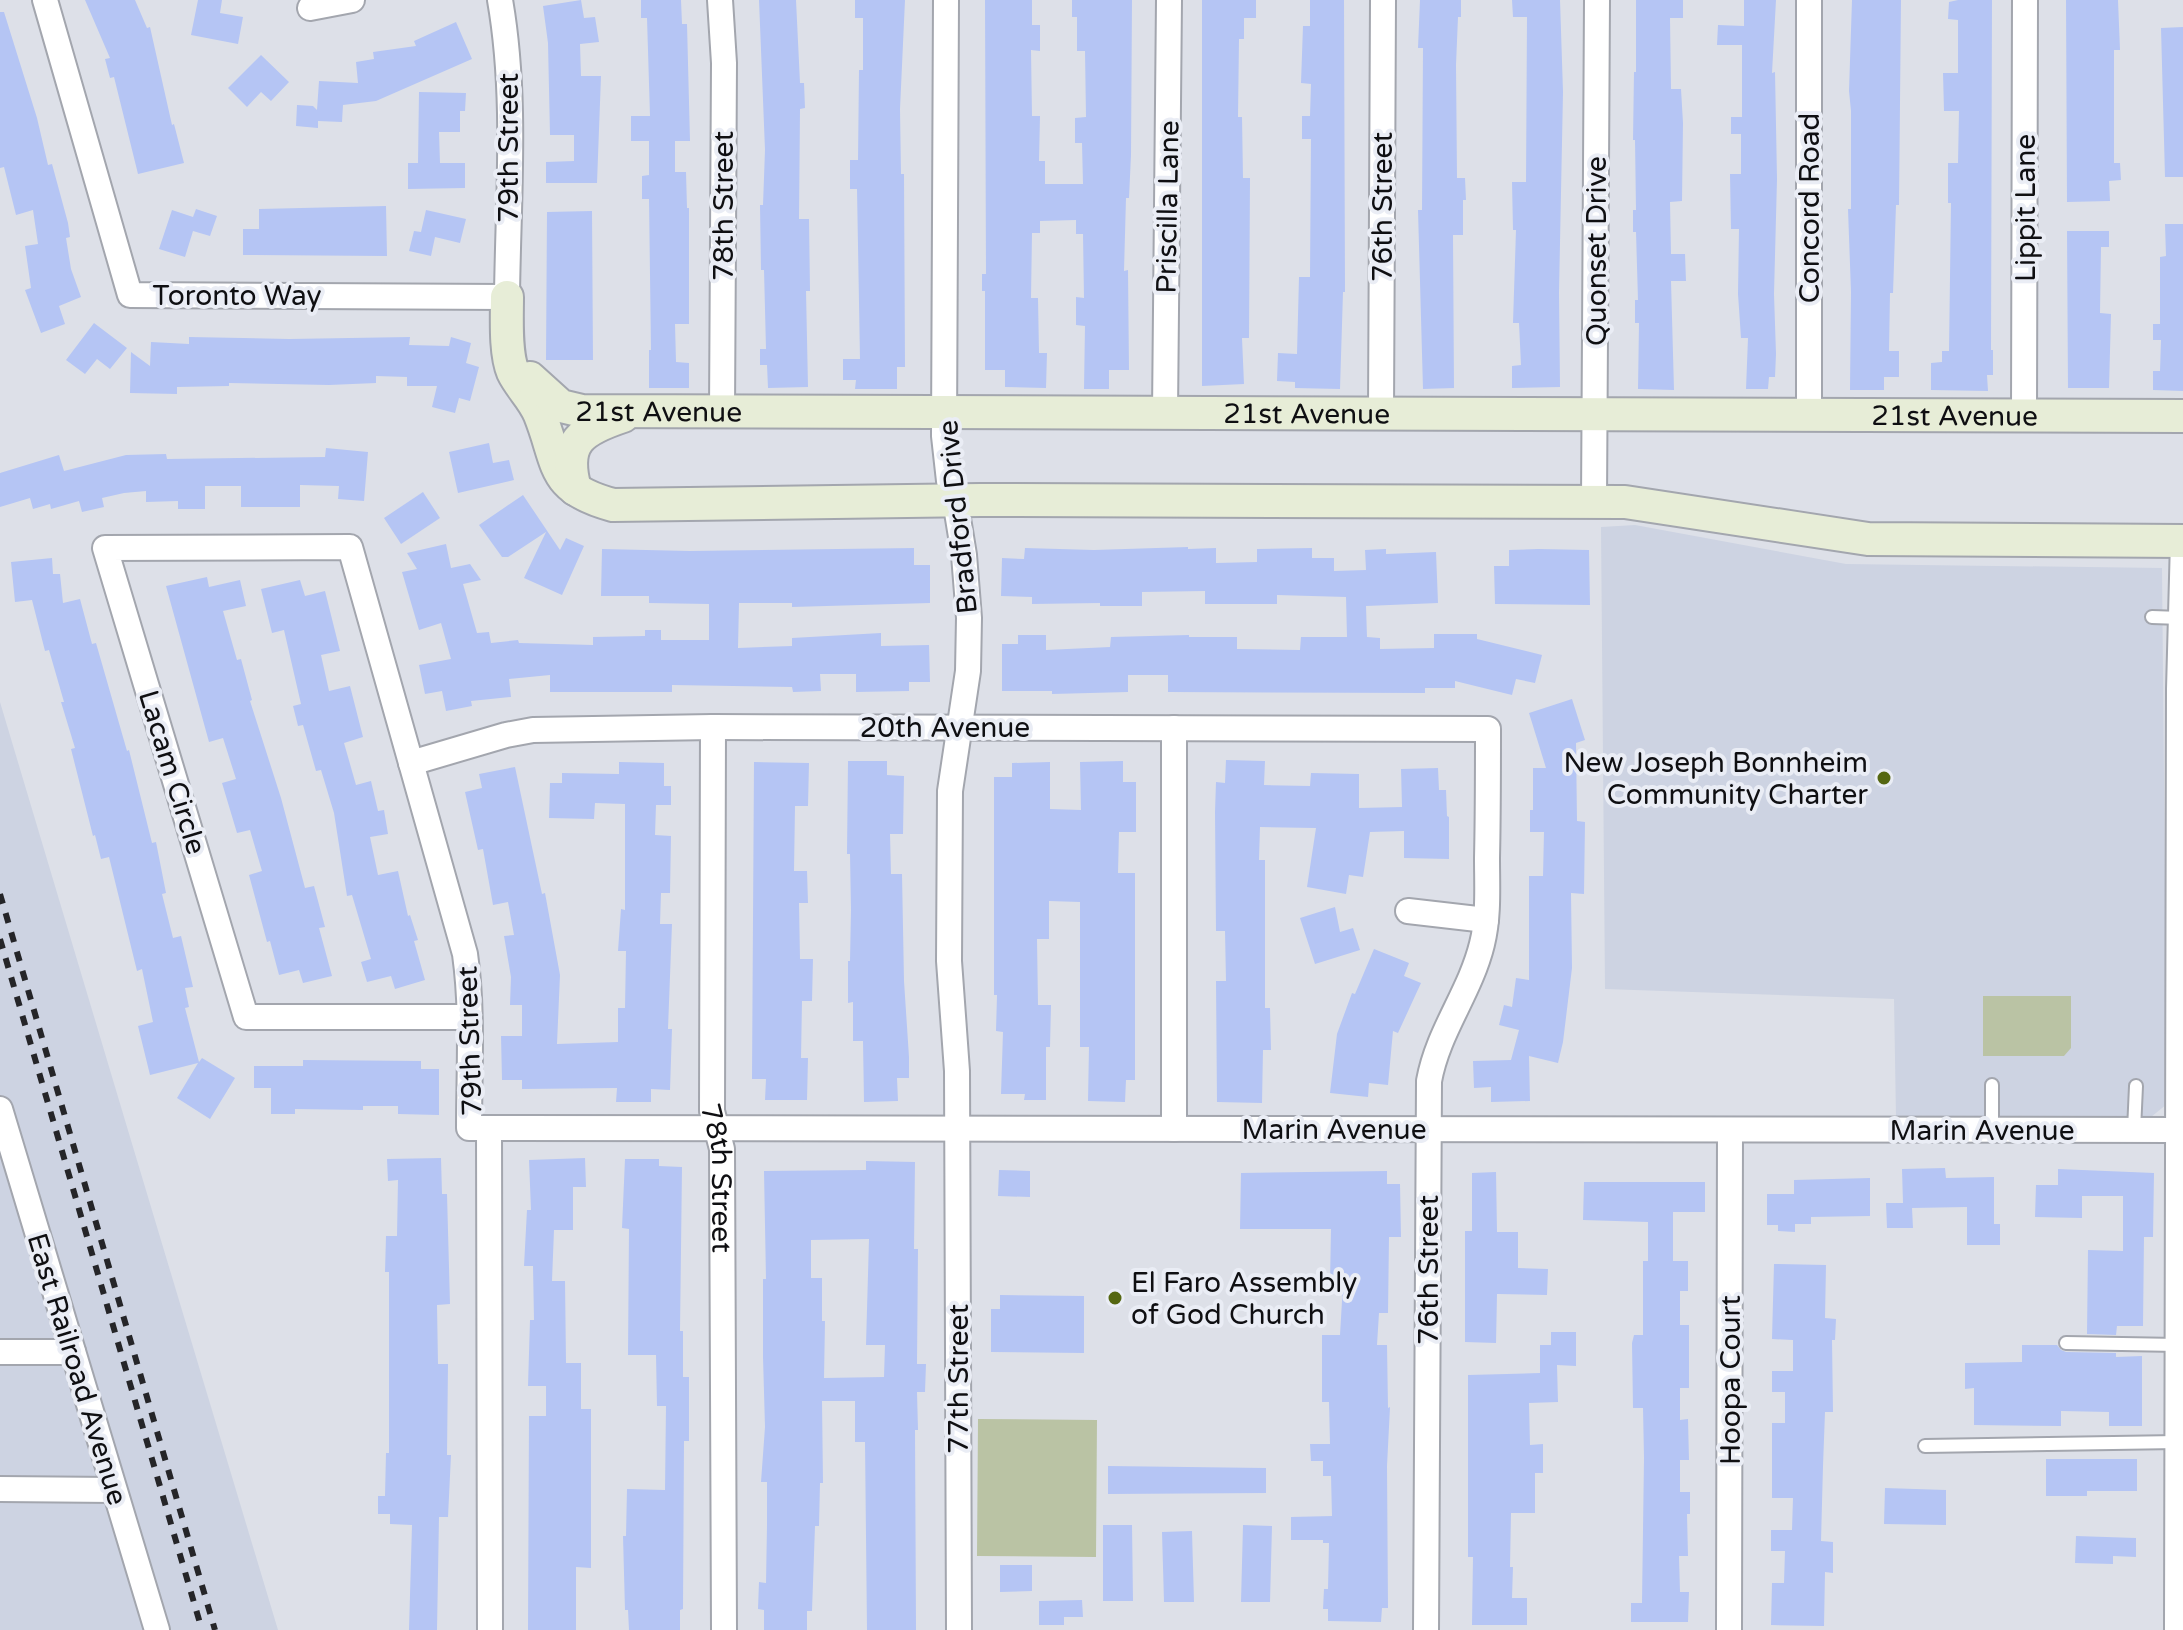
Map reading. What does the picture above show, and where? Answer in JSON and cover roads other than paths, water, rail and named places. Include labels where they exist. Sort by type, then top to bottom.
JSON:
[{"type":"street","name":"Toronto Way","points":[[45,0],[130,295],[507,297]]},
{"type":"street","points":[[310,8],[352,0]]},
{"type":"street","name":"79th Street","points":[[500,0],[509,79],[507,297]]},
{"type":"street","name":"78th Street","points":[[720,0],[724,63],[722,412]]},
{"type":"street","name":"Bradford Drive","points":[[946,0],[944,436],[964,555],[969,618],[968,671],[950,791],[949,961],[957,1071],[957,1129]]},
{"type":"street","name":"Priscilla Lane","points":[[1165,413],[1169,0]]},
{"type":"street","name":"76th Street","points":[[1381,414],[1383,0]]},
{"type":"street","name":"Quonset Drive","points":[[1594,502],[1597,0]]},
{"type":"street","name":"Concord Road","points":[[1809,0],[1809,415]]},
{"type":"street","name":"Lippit Lane","points":[[2024,416],[2025,0]]},
{"type":"street","points":[[507,297],[512,370],[538,410],[559,474],[589,498],[613,505],[955,500],[1625,502],[1868,539],[2183,541],[2177,1630]]},
{"type":"street","name":"21st Avenue","points":[[510,349],[532,382],[561,406],[582,411],[2183,416]]},
{"type":"street","points":[[575,489],[569,470],[570,452],[577,439],[605,422],[637,412]]},
{"type":"street","name":"79th Street","points":[[350,547],[465,954],[469,1017],[469,1128],[489,1128],[490,1630]]},
{"type":"street","name":"Lacam Circle","points":[[350,547],[105,548],[246,1017],[469,1017]]},
{"type":"street","name":"78th Street","points":[[713,727],[712,1111],[722,1149],[724,1630]]},
{"type":"street","name":"20th Avenue","points":[[411,763],[533,730],[713,727],[1483,729]]},
{"type":"street","points":[[1174,728],[1174,1129]]},
{"type":"street","name":"76th Street","points":[[1426,1630],[1429,1081],[1443,1032],[1467,990],[1477,962],[1486,920],[1488,729],[1483,729]]},
{"type":"street","points":[[1408,911],[1486,920]]},
{"type":"street","name":"East Railroad Avenue","points":[[1,1116],[157,1630]]},
{"type":"street","name":"Marin Avenue","points":[[489,1128],[2179,1130]]},
{"type":"street","name":"77th Street","points":[[957,1129],[959,1630]]},
{"type":"street","name":"Hoopa Court","points":[[1729,1630],[1730,1130]]},
{"type":"street","points":[[0,1352],[73,1352]]},
{"type":"street","points":[[0,1489],[114,1490]]},
{"type":"lane","points":[[2152,617],[2181,618]]},
{"type":"lane","points":[[1992,1085],[1992,1130]]},
{"type":"lane","points":[[2134,1130],[2136,1086]]},
{"type":"lane","points":[[2066,1343],[2178,1345]]},
{"type":"lane","points":[[1925,1446],[2178,1442]]},
{"type":"railway","points":[[0,894],[215,1630]]},
{"type":"railway","points":[[0,939],[202,1630]]},
{"type":"place","name":"New Joseph Bonnheim Community Charter","points":[[1884,778]]},
{"type":"place","name":"El Faro Assembly of God Church","points":[[1115,1298]]}]
